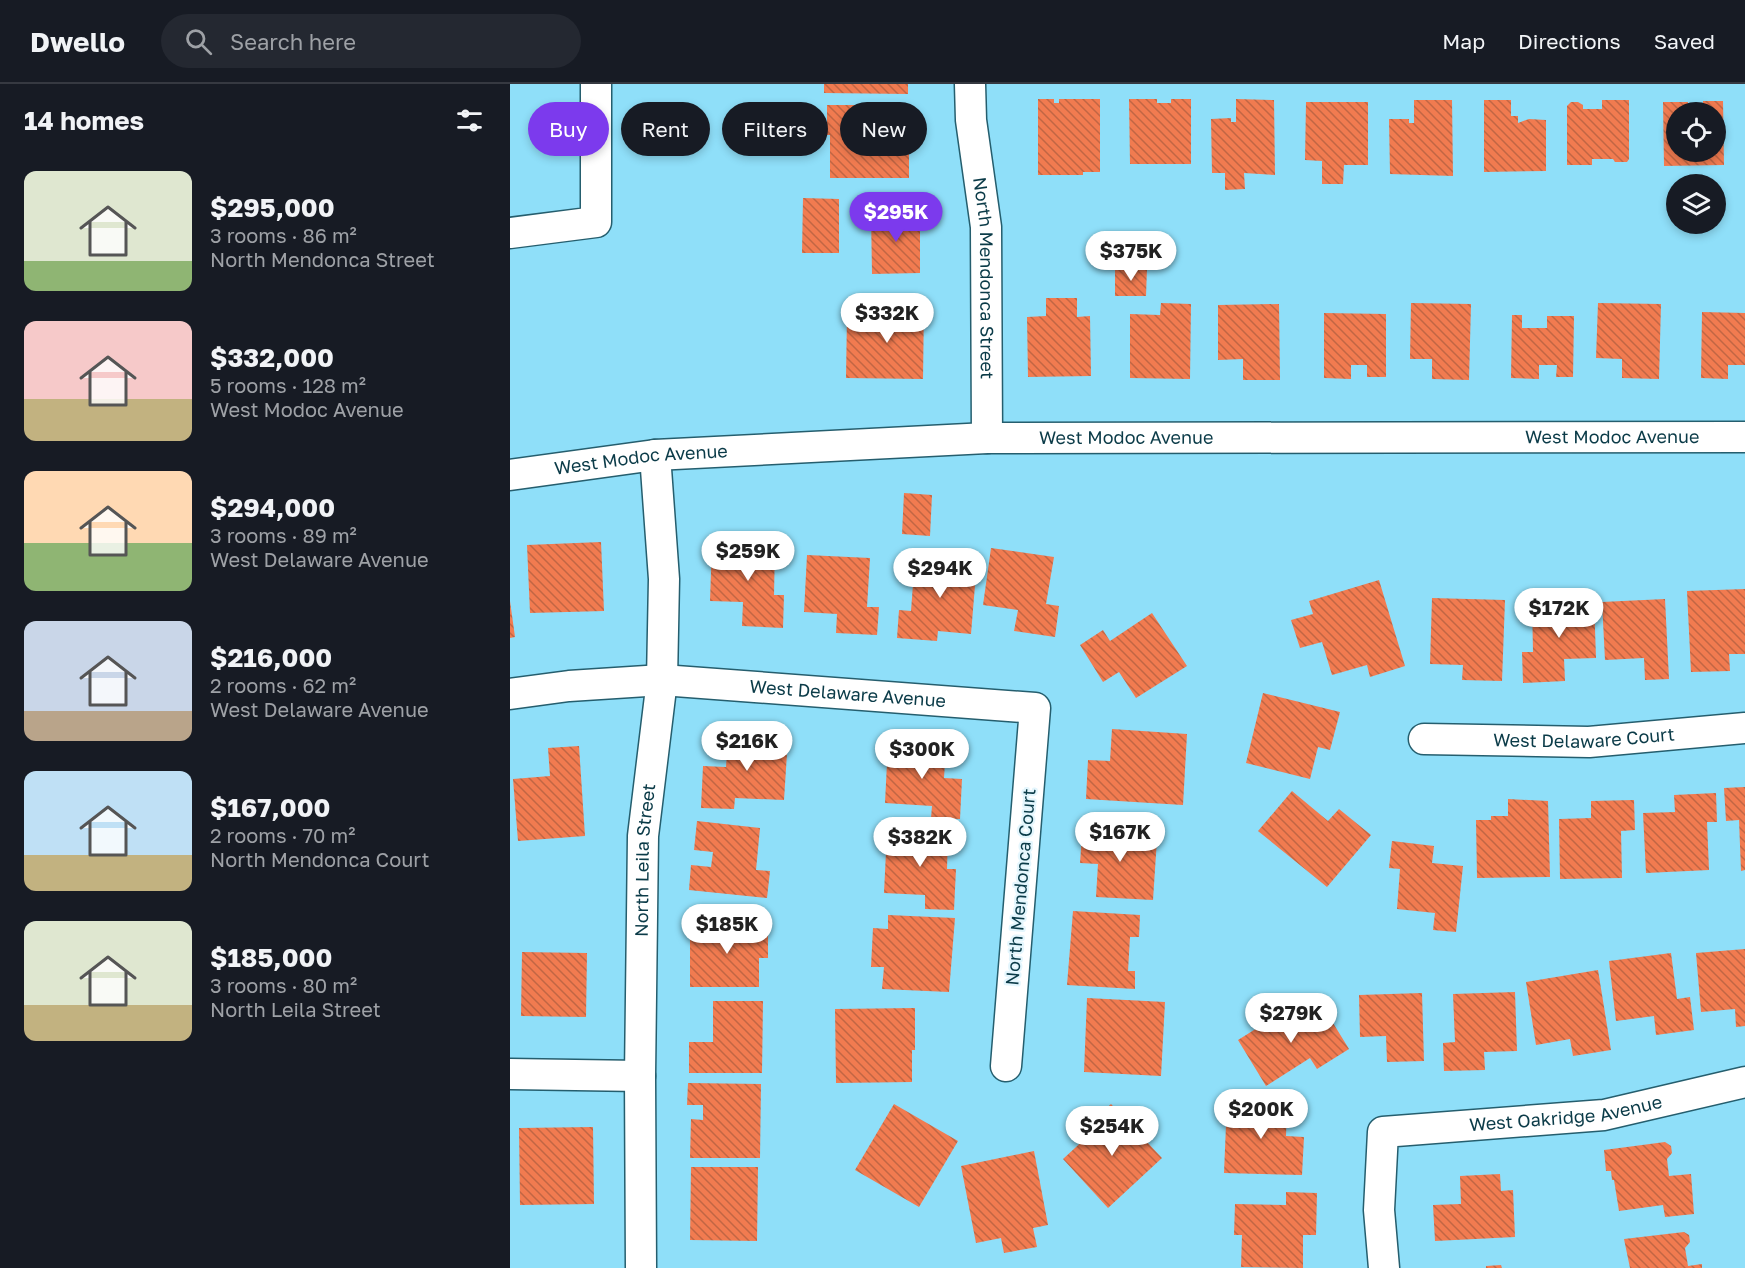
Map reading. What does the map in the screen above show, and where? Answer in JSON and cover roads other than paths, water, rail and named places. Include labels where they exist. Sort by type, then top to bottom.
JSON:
[{"type":"street","points":[[510,233],[596,222],[596,84]]},
{"type":"street","name":"North Mendonca Street","points":[[970,84],[971,120],[986,227],[987,438]]},
{"type":"street","name":"West Modoc Avenue","points":[[510,475],[655,454],[987,438],[1745,438]]},
{"type":"street","name":"North Leila Street","points":[[641,1268],[639,1076],[643,836],[662,680],[664,579],[655,454]]},
{"type":"street","points":[[510,694],[569,686],[662,680]]},
{"type":"street","name":"West Delaware Avenue","points":[[662,680],[1035,708]]},
{"type":"street","name":"North Mendonca Court","points":[[1006,1066],[1035,708]]},
{"type":"street","name":"West Delaware Court","points":[[1424,739],[1589,742],[1745,728]]},
{"type":"street","points":[[510,1074],[639,1076]]},
{"type":"street","name":"West Oakridge Avenue","points":[[1384,1268],[1379,1210],[1383,1132],[1604,1115],[1745,1084]]}]
